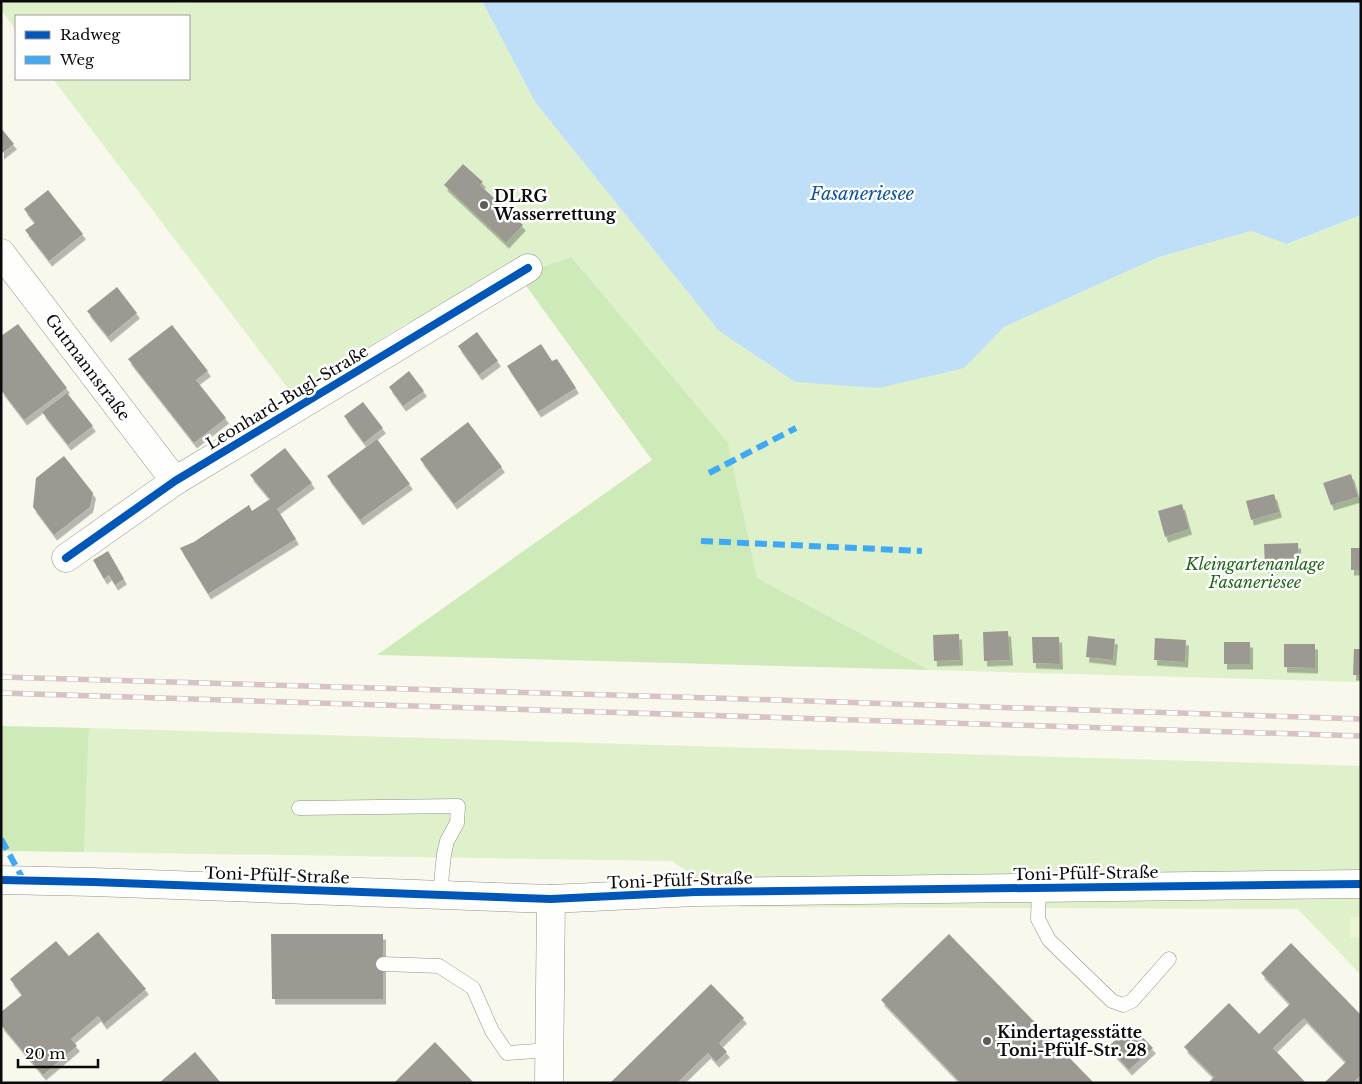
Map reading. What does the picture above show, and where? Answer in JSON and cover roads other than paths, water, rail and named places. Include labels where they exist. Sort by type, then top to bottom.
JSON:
[{"type":"street","name":"Gutmannstraße","points":[[1,253],[174,481]]},
{"type":"street","name":"Leonhard-Bugl-Straße","points":[[66,558],[174,481],[528,268]]},
{"type":"street","name":"Toni-Pfülf-Straße","points":[[1,880],[113,882],[551,899],[695,892],[1361,884]]},
{"type":"street","points":[[549,1083],[551,899]]},
{"type":"lane","points":[[299,808],[458,806],[457,823],[447,841],[444,854],[440,894]]},
{"type":"lane","points":[[1039,888],[1038,919],[1049,940],[1112,1001],[1123,1005],[1132,1001],[1169,958]]},
{"type":"lane","points":[[383,964],[439,966],[473,988],[492,1031],[507,1053],[548,1050]]},
{"type":"water","name":"Fasaneriesee","points":[[482,1],[1361,1],[1361,215],[1287,244],[1251,231],[1159,257],[1004,327],[964,368],[879,388],[795,382],[719,331],[535,102]]},
{"type":"railway","points":[[1,677],[1361,719]]},
{"type":"railway","points":[[1,693],[1361,736]]},
{"type":"place","name":"DLRG Wasserrettung","points":[[484,205]]},
{"type":"place","name":"Kindertagesstätte Toni-Pfülf-Str. 28","points":[[987,1041]]},
{"type":"park label","name":"Kleingartenanlage Fasaneriesee","points":[[1255,573]]}]
